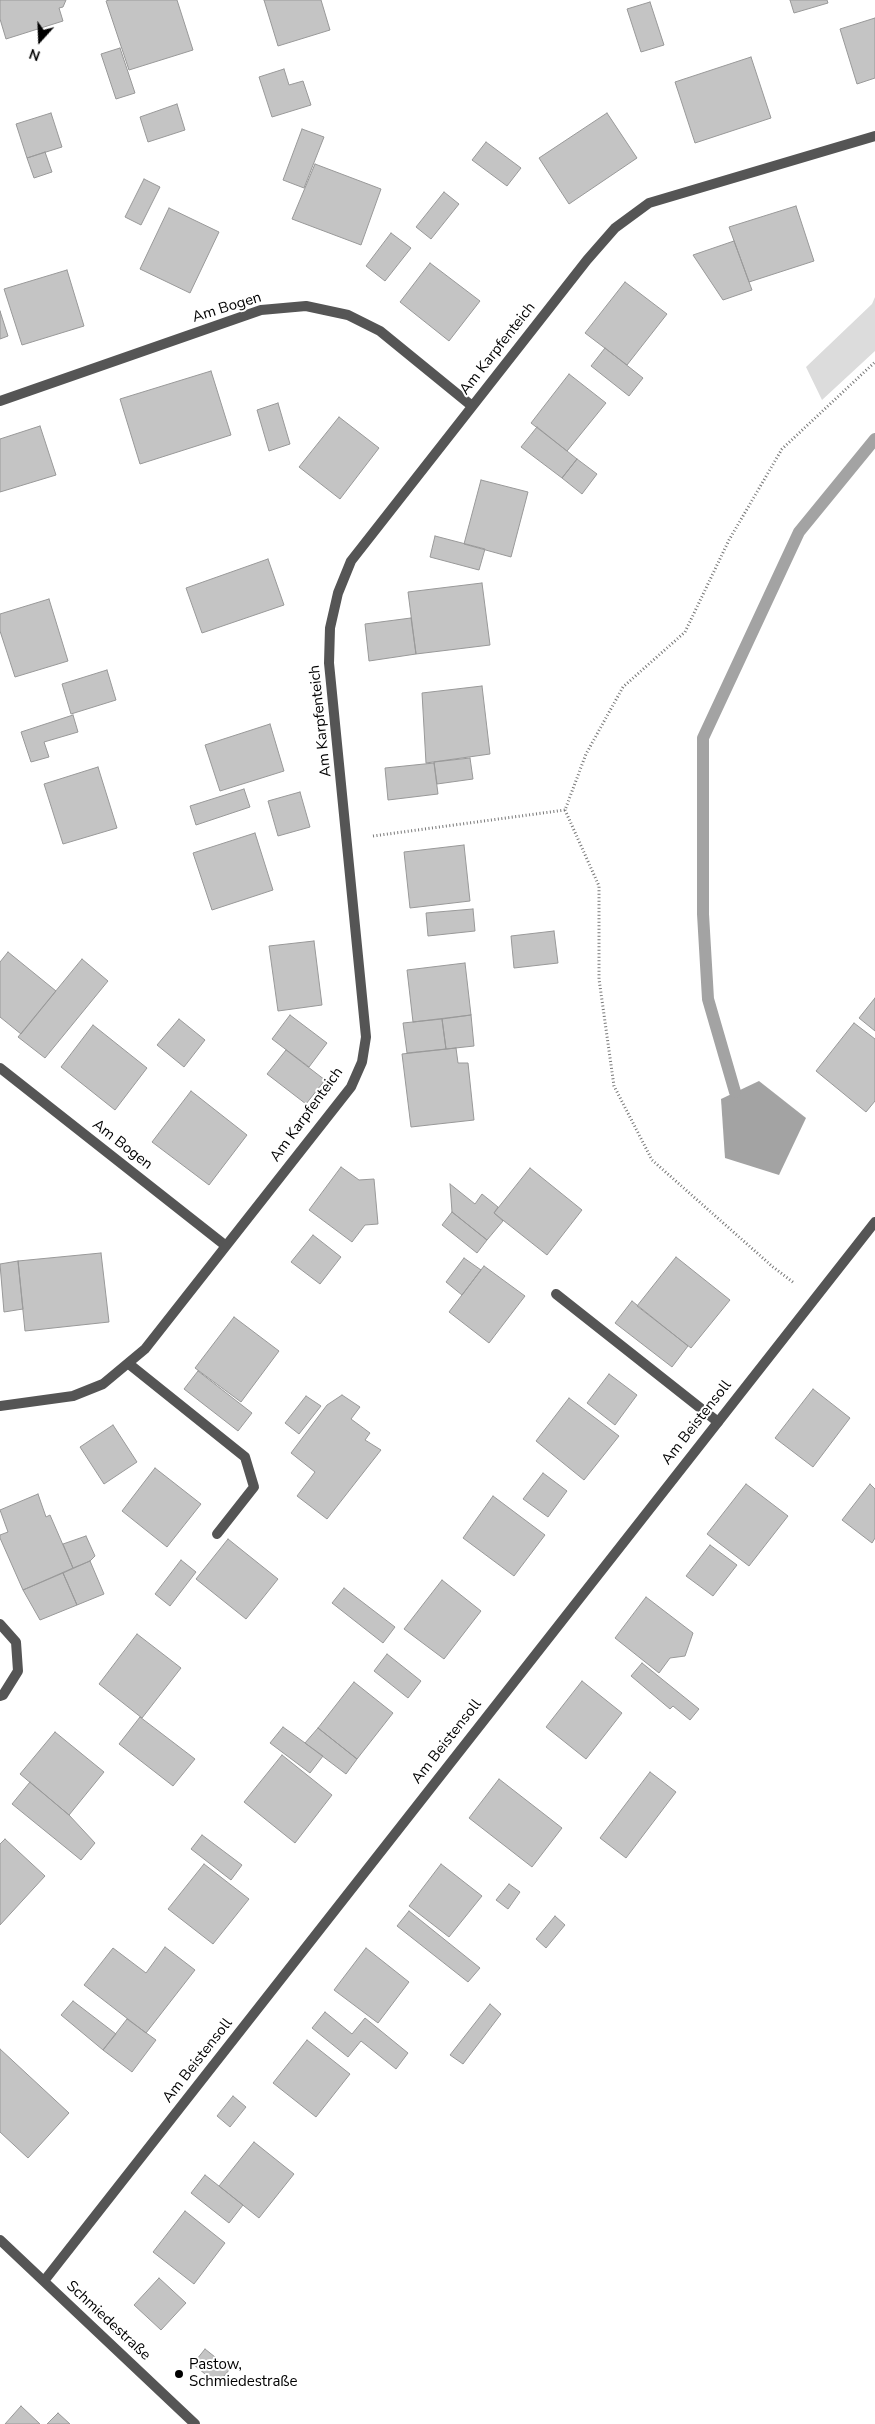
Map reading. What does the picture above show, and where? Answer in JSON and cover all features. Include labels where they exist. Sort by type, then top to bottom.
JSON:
[{"type":"street","name":"Am Karpfenteich","points":[[0,1406],[73,1396],[103,1384],[145,1349],[351,1087],[362,1062],[366,1037],[329,663],[330,628],[338,593],[352,561],[472,406],[615,228],[649,203],[875,136]]},
{"type":"street","name":"Am Bogen","points":[[0,401],[261,310],[306,306],[348,315],[380,331],[472,406]]},
{"type":"street","name":"Am Bogen","points":[[0,1068],[226,1246]]},
{"type":"street","name":"Am Beistensoll","points":[[44,2281],[875,1222]]},
{"type":"street","points":[[556,1294],[718,1422]]},
{"type":"street","points":[[129,1364],[244,1458],[254,1487],[216,1534]]},
{"type":"street","points":[[0,1624],[16,1642],[18,1671],[3,1695],[0,1696]]},
{"type":"street","name":"Schmiedestraße","points":[[0,2240],[195,2424]]},
{"type":"path","points":[[814,1299],[773,1267],[652,1160],[614,1086],[599,979],[598,886],[566,810],[586,754],[623,687],[686,632],[730,540],[782,449],[875,362]]},
{"type":"path","points":[[348,840],[566,810]]},
{"type":"shaded area","points":[[875,297],[875,351],[822,400],[806,367],[872,304]]},
{"type":"shaded area","points":[[759,1081],[806,1118],[779,1175],[725,1158],[721,1099]]},
{"type":"building","points":[[0,0],[66,0],[63,7],[59,8],[63,21],[6,39],[0,19]]},
{"type":"building","points":[[177,0],[193,50],[129,70],[106,1]]},
{"type":"building","points":[[264,0],[321,0],[330,30],[278,46]]},
{"type":"building","points":[[790,0],[827,0],[828,3],[794,13]]},
{"type":"building","points":[[650,2],[664,45],[641,52],[627,9]]},
{"type":"building","points":[[875,18],[875,78],[857,84],[840,29]]},
{"type":"building","points":[[120,48],[135,93],[116,99],[101,54]]},
{"type":"building","points":[[751,57],[771,118],[695,143],[675,82]]},
{"type":"building","points":[[284,69],[289,85],[303,81],[311,105],[272,117],[259,77]]},
{"type":"building","points":[[177,104],[185,130],[148,142],[140,117]]},
{"type":"building","points":[[51,113],[62,147],[27,158],[16,124]]},
{"type":"building","points":[[607,113],[637,158],[569,204],[539,158]]},
{"type":"building","points":[[302,129],[324,137],[304,188],[283,180]]},
{"type":"building","points":[[486,142],[521,168],[507,186],[472,160]]},
{"type":"building","points":[[45,152],[52,172],[34,178],[27,158]]},
{"type":"building","points":[[315,164],[381,189],[361,245],[292,219]]},
{"type":"building","points":[[144,179],[160,187],[141,225],[125,217]]},
{"type":"building","points":[[444,192],[459,204],[431,239],[416,227]]},
{"type":"building","points":[[796,206],[814,261],[749,282],[729,227]]},
{"type":"building","points":[[169,208],[219,232],[190,293],[140,269]]},
{"type":"building","points":[[391,233],[411,248],[385,281],[366,266]]},
{"type":"building","points":[[734,241],[752,290],[723,300],[693,255]]},
{"type":"building","points":[[430,263],[480,301],[449,341],[400,302]]},
{"type":"building","points":[[67,270],[84,326],[22,345],[4,289]]},
{"type":"building","points":[[625,282],[667,314],[627,365],[585,333]]},
{"type":"building","points":[[0,311],[8,336],[0,339]]},
{"type":"building","points":[[605,348],[643,378],[629,396],[591,366]]},
{"type":"building","points":[[211,371],[231,435],[140,464],[120,399]]},
{"type":"building","points":[[569,374],[606,403],[567,451],[531,423]]},
{"type":"building","points":[[278,403],[290,444],[269,451],[257,410]]},
{"type":"building","points":[[339,417],[379,448],[340,499],[299,467]]},
{"type":"building","points":[[40,426],[56,475],[0,492],[0,439]]},
{"type":"building","points":[[537,427],[577,459],[562,478],[521,447]]},
{"type":"building","points":[[577,459],[597,474],[582,494],[562,478]]},
{"type":"building","points":[[481,480],[528,492],[511,557],[464,544]]},
{"type":"building","points":[[435,536],[485,549],[479,570],[430,557]]},
{"type":"building","points":[[268,559],[284,605],[202,633],[186,588]]},
{"type":"building","points":[[482,583],[490,645],[416,654],[408,592]]},
{"type":"building","points":[[49,599],[68,661],[15,677],[0,631],[0,614]]},
{"type":"building","points":[[411,618],[416,654],[369,661],[365,624]]},
{"type":"building","points":[[107,670],[116,700],[71,714],[62,684]]},
{"type":"building","points":[[482,686],[490,754],[426,763],[422,693]]},
{"type":"building","points":[[73,715],[78,732],[44,742],[49,757],[31,762],[21,732]]},
{"type":"building","points":[[270,724],[284,771],[220,791],[205,745]]},
{"type":"building","points":[[470,758],[473,779],[437,784],[434,762]]},
{"type":"building","points":[[434,763],[438,794],[388,800],[385,768]]},
{"type":"building","points":[[98,767],[117,828],[63,844],[44,784]]},
{"type":"building","points":[[244,789],[250,807],[196,825],[190,806]]},
{"type":"building","points":[[300,792],[310,827],[278,836],[268,801]]},
{"type":"building","points":[[255,833],[273,890],[212,910],[193,853]]},
{"type":"building","points":[[464,845],[470,901],[410,908],[404,852]]},
{"type":"building","points":[[473,909],[475,931],[428,936],[426,913]]},
{"type":"building","points":[[554,931],[558,963],[514,968],[511,936]]},
{"type":"building","points":[[314,941],[322,1005],[278,1011],[269,946]]},
{"type":"building","points":[[8,952],[56,991],[21,1034],[0,1017],[0,962]]},
{"type":"building","points":[[82,959],[108,981],[45,1058],[18,1037]]},
{"type":"building","points":[[465,963],[471,1015],[413,1022],[407,970]]},
{"type":"building","points":[[875,998],[875,1031],[859,1018]]},
{"type":"building","points":[[290,1015],[327,1043],[309,1067],[272,1039]]},
{"type":"building","points":[[471,1015],[474,1046],[446,1049],[442,1019]]},
{"type":"building","points":[[179,1019],[205,1040],[184,1067],[157,1045]]},
{"type":"building","points":[[442,1019],[446,1049],[407,1053],[403,1023]]},
{"type":"building","points":[[854,1023],[875,1039],[875,1101],[866,1112],[816,1071]]},
{"type":"building","points":[[93,1025],[147,1068],[115,1110],[61,1067]]},
{"type":"building","points":[[456,1048],[458,1063],[468,1063],[474,1120],[411,1127],[402,1054]]},
{"type":"building","points":[[286,1050],[325,1080],[306,1104],[267,1074]]},
{"type":"building","points":[[191,1091],[247,1135],[209,1185],[152,1142]]},
{"type":"building","points":[[341,1167],[359,1180],[374,1179],[378,1224],[365,1225],[352,1242],[309,1210]]},
{"type":"building","points":[[530,1168],[582,1210],[547,1255],[494,1213]]},
{"type":"building","points":[[450,1184],[475,1204],[482,1194],[498,1207],[494,1213],[503,1221],[487,1240],[452,1212]]},
{"type":"building","points":[[452,1212],[487,1240],[477,1253],[442,1225]]},
{"type":"building","points":[[313,1235],[341,1257],[320,1284],[291,1262]]},
{"type":"building","points":[[101,1253],[109,1322],[25,1331],[18,1261]]},
{"type":"building","points":[[676,1257],[730,1300],[691,1348],[637,1306]]},
{"type":"building","points":[[464,1258],[481,1270],[462,1295],[446,1282]]},
{"type":"building","points":[[18,1261],[23,1309],[4,1312],[0,1264]]},
{"type":"building","points":[[484,1266],[525,1296],[489,1343],[449,1312]]},
{"type":"building","points":[[632,1301],[688,1346],[672,1367],[615,1323]]},
{"type":"building","points":[[234,1317],[279,1351],[241,1402],[195,1368]]},
{"type":"building","points":[[198,1371],[252,1413],[238,1431],[184,1389]]},
{"type":"building","points":[[609,1374],[637,1395],[615,1425],[587,1403]]},
{"type":"building","points":[[813,1389],[850,1418],[813,1467],[775,1438]]},
{"type":"building","points":[[342,1395],[360,1407],[351,1419],[370,1433],[365,1440],[381,1450],[327,1519],[297,1496],[315,1472],[291,1453],[327,1405]]},
{"type":"building","points":[[306,1396],[321,1406],[299,1434],[285,1423]]},
{"type":"building","points":[[569,1398],[619,1436],[584,1480],[536,1441]]},
{"type":"building","points":[[113,1425],[137,1462],[104,1484],[80,1447]]},
{"type":"building","points":[[155,1468],[201,1504],[167,1547],[122,1511]]},
{"type":"building","points":[[543,1473],[567,1491],[548,1517],[523,1499]]},
{"type":"building","points":[[746,1484],[788,1516],[749,1566],[707,1534]]},
{"type":"building","points":[[870,1484],[875,1489],[875,1538],[872,1543],[842,1520]]},
{"type":"building","points":[[38,1494],[46,1517],[50,1515],[73,1568],[23,1590],[0,1538],[0,1535],[8,1532],[0,1510]]},
{"type":"building","points":[[493,1496],[545,1535],[514,1576],[463,1538]]},
{"type":"building","points":[[86,1536],[95,1556],[90,1561],[73,1568],[63,1544]]},
{"type":"building","points":[[228,1539],[278,1579],[246,1619],[196,1579]]},
{"type":"building","points":[[710,1545],[737,1565],[713,1596],[686,1576]]},
{"type":"building","points":[[181,1560],[196,1572],[170,1606],[155,1594]]},
{"type":"building","points":[[90,1561],[104,1594],[77,1605],[63,1573]]},
{"type":"building","points":[[63,1573],[77,1605],[40,1620],[23,1590]]},
{"type":"building","points":[[442,1580],[481,1611],[444,1659],[404,1629]]},
{"type":"building","points":[[344,1588],[395,1627],[383,1643],[332,1603]]},
{"type":"building","points":[[646,1597],[693,1633],[685,1656],[670,1658],[659,1673],[615,1638]]},
{"type":"building","points":[[137,1634],[181,1668],[142,1718],[99,1684]]},
{"type":"building","points":[[387,1654],[421,1681],[408,1698],[374,1671]]},
{"type":"building","points":[[642,1663],[699,1709],[690,1720],[673,1706],[670,1709],[631,1676]]},
{"type":"building","points":[[582,1681],[622,1713],[586,1759],[546,1727]]},
{"type":"building","points":[[354,1682],[393,1713],[357,1759],[318,1728]]},
{"type":"building","points":[[140,1717],[195,1759],[173,1786],[119,1744]]},
{"type":"building","points":[[283,1727],[323,1756],[310,1773],[270,1743]]},
{"type":"building","points":[[318,1728],[357,1759],[346,1774],[305,1743]]},
{"type":"building","points":[[55,1732],[104,1772],[69,1815],[20,1774]]},
{"type":"building","points":[[282,1755],[332,1795],[295,1843],[244,1802]]},
{"type":"building","points":[[650,1772],[676,1792],[626,1858],[600,1838]]},
{"type":"building","points":[[499,1779],[562,1828],[532,1867],[469,1818]]},
{"type":"building","points":[[30,1782],[69,1815],[95,1843],[81,1860],[12,1804]]},
{"type":"building","points":[[202,1835],[242,1865],[231,1880],[191,1849]]},
{"type":"building","points":[[5,1839],[45,1876],[0,1925],[0,1844]]},
{"type":"building","points":[[204,1864],[249,1899],[213,1944],[168,1909]]},
{"type":"building","points":[[441,1864],[482,1896],[449,1937],[409,1906]]},
{"type":"building","points":[[509,1884],[520,1892],[508,1909],[496,1900]]},
{"type":"building","points":[[409,1911],[480,1968],[468,1982],[397,1926]]},
{"type":"building","points":[[555,1916],[565,1925],[546,1948],[536,1939]]},
{"type":"building","points":[[165,1947],[195,1970],[146,2033],[84,1985],[113,1948],[146,1973]]},
{"type":"building","points":[[366,1948],[409,1982],[378,2023],[334,1990]]},
{"type":"building","points":[[73,2001],[116,2034],[103,2050],[61,2015]]},
{"type":"building","points":[[490,2004],[501,2014],[463,2064],[450,2055]]},
{"type":"building","points":[[325,2012],[352,2034],[365,2018],[408,2053],[396,2069],[361,2041],[348,2057],[312,2028]]},
{"type":"building","points":[[127,2019],[156,2040],[132,2072],[103,2050]]},
{"type":"building","points":[[307,2040],[350,2074],[316,2117],[273,2083]]},
{"type":"building","points":[[0,2049],[69,2113],[28,2158],[0,2132]]},
{"type":"building","points":[[233,2096],[246,2107],[230,2127],[217,2116]]},
{"type":"building","points":[[254,2142],[294,2174],[259,2218],[219,2186]]},
{"type":"building","points":[[205,2175],[243,2205],[229,2223],[191,2193]]},
{"type":"building","points":[[185,2211],[225,2243],[194,2284],[153,2252]]},
{"type":"building","points":[[159,2278],[186,2303],[161,2330],[134,2305]]},
{"type":"building","points":[[205,2349],[230,2369],[217,2384],[193,2364]]},
{"type":"building","points":[[21,2406],[40,2424],[5,2424]]},
{"type":"building","points":[[58,2413],[70,2424],[47,2424]]},
{"type":"waterway","points":[[735,1092],[708,999],[703,914],[703,738],[799,532],[875,439]]},
{"type":"place","name":"Pastow, Schmiedestraße","points":[[179,2374]]}]
